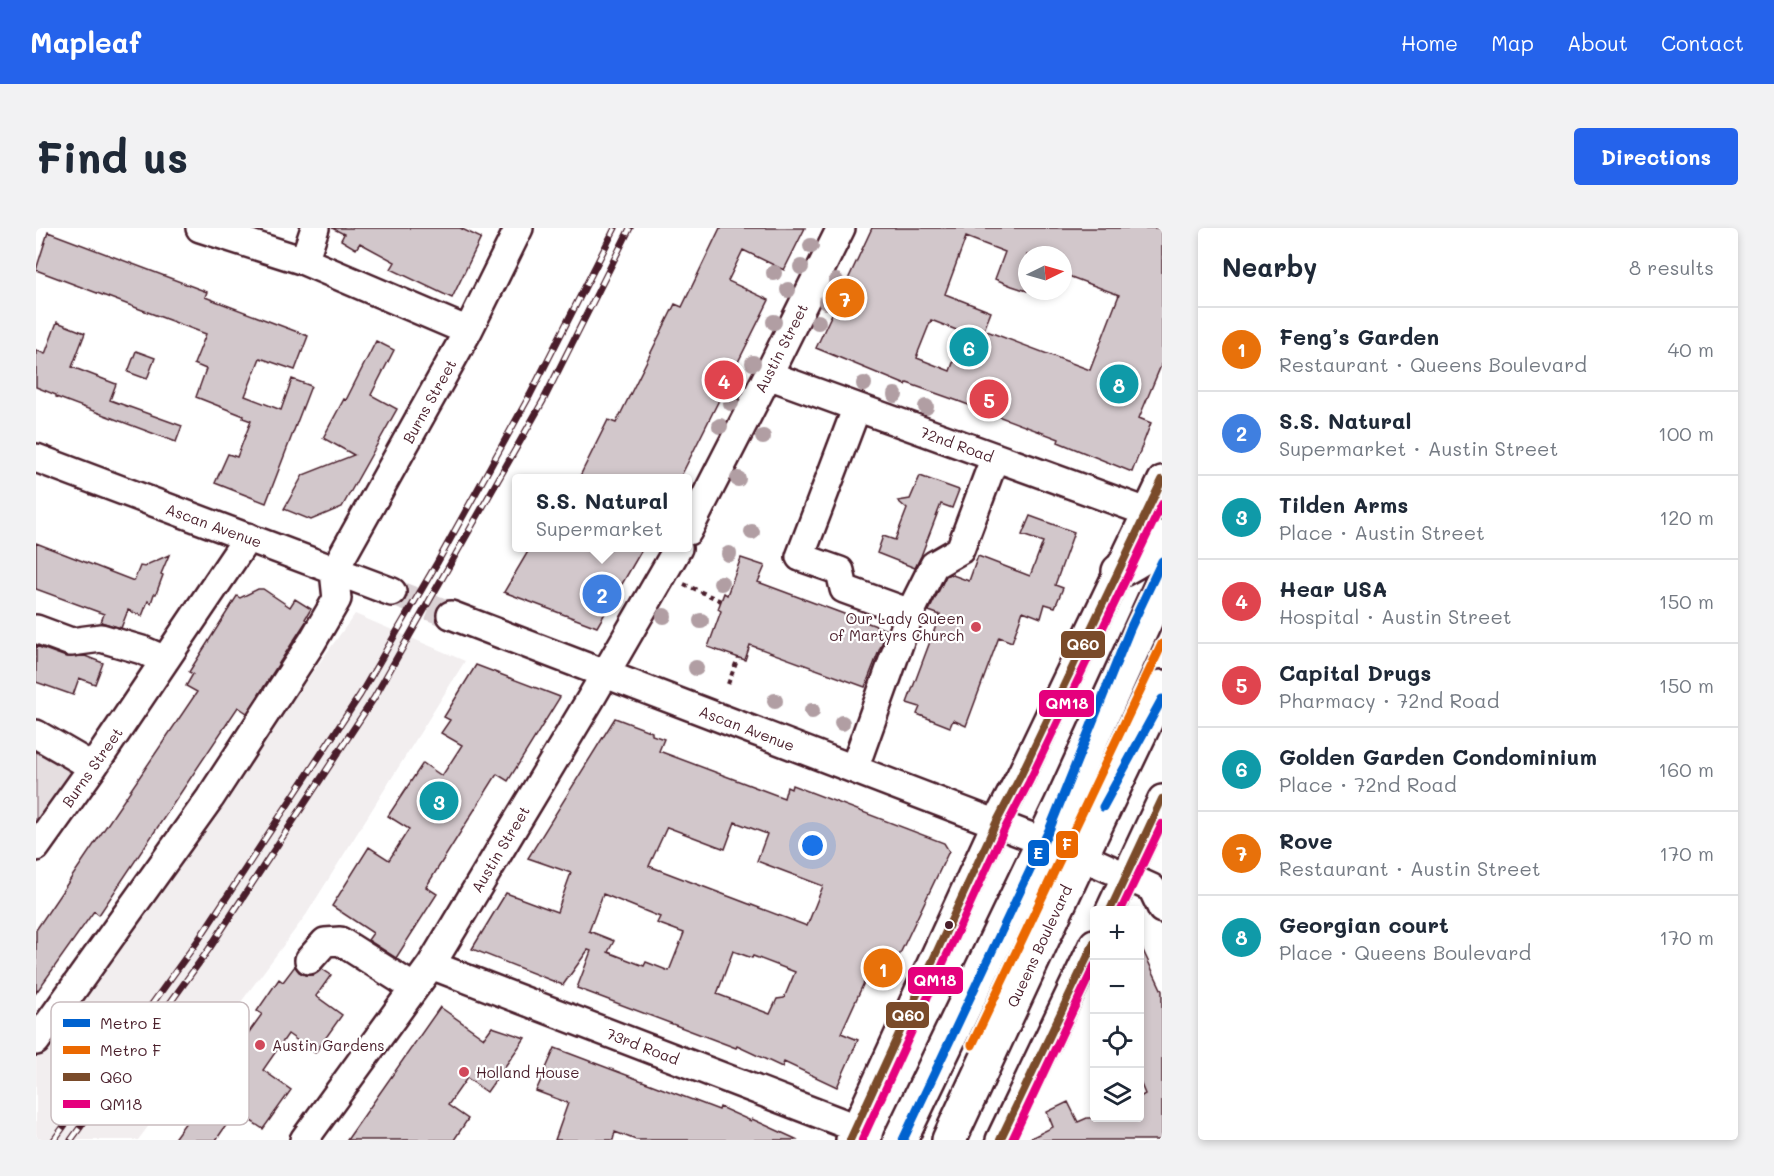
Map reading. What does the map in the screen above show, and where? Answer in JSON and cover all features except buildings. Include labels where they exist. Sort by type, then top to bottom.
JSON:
[{"type":"main road","points":[[1119,571],[1141,560],[1157,546],[1154,525]]},
{"type":"main road","points":[[900,1140],[1044,840],[1162,585]]},
{"type":"main road","name":"Queens Boulevard","points":[[949,1140],[1162,687]]},
{"type":"street","points":[[200,228],[304,261],[468,330]]},
{"type":"street","points":[[304,261],[315,228]]},
{"type":"street","name":"Burns Street","points":[[334,571],[468,330],[519,228]]},
{"type":"street","name":"Austin Street","points":[[692,521],[841,228]]},
{"type":"street","name":"72nd Road","points":[[768,375],[995,457],[1154,525]]},
{"type":"street","points":[[856,407],[800,557],[840,571],[844,589],[910,614]]},
{"type":"street","points":[[854,769],[910,614],[934,565],[960,550],[995,457]]},
{"type":"street","name":"Ascan Avenue","points":[[36,458],[392,592]]},
{"type":"street","points":[[1154,525],[1162,480]]},
{"type":"street","name":"Burns Street","points":[[36,848],[248,537]]},
{"type":"street","name":"Austin Street","points":[[304,1140],[431,964],[676,552]]},
{"type":"street","points":[[64,1002],[210,798],[312,642],[337,599],[334,571]]},
{"type":"street","points":[[853,1134],[996,823],[1119,571]]},
{"type":"street","name":"Ascan Avenue","points":[[451,615],[1044,840],[1152,888],[1162,909]]},
{"type":"street","points":[[36,629],[71,642],[101,638],[142,650],[165,660]]},
{"type":"street","points":[[36,734],[93,767]]},
{"type":"street","points":[[1112,906],[1162,800]]},
{"type":"street","points":[[309,960],[325,942],[340,941],[414,988]]},
{"type":"street","points":[[1000,1140],[1090,953]]},
{"type":"street","name":"73rd Road","points":[[431,964],[853,1134]]},
{"type":"street","points":[[36,1041],[51,1020]]},
{"type":"path","points":[[682,584],[721,601]]},
{"type":"path","points":[[728,684],[738,658]]},
{"type":"shaded area","points":[[355,614],[465,661],[306,915],[241,1002],[72,1002]]},
{"type":"shaded area","points":[[36,746],[72,771],[73,776],[36,827]]},
{"type":"shaded area","points":[[51,1030],[51,1125],[149,1125],[138,1140],[36,1140],[36,1051]]},
{"type":"tunnel","points":[[392,592],[451,615]]},
{"type":"railway","points":[[154,1002],[199,939],[360,695],[437,563],[530,395],[615,228]]},
{"type":"railway","points":[[171,1002],[209,949],[374,698],[543,401],[630,228]]},
{"type":"railway","points":[[54,1140],[65,1125]]},
{"type":"railway","points":[[71,1140],[82,1125]]},
{"type":"metro line","name":"E","points":[[903,1140],[1050,828],[1130,629],[1162,561]]},
{"type":"metro line","name":"F","points":[[972,1045],[1162,644]]},
{"type":"metro line","name":"E","points":[[1103,807],[1162,699]]},
{"type":"transit line","name":"Q60","points":[[850,1140],[996,823],[1162,480]]},
{"type":"transit line","name":"QM18","points":[[862,1140],[1005,828],[1162,504]]},
{"type":"transit line","name":"Q60","points":[[1112,906],[1162,799]]},
{"type":"transit line","name":"QM18","points":[[1123,906],[1162,824]]},
{"type":"transit line","name":"Q60","points":[[1000,1140],[1090,951]]},
{"type":"transit line","name":"QM18","points":[[1012,1140],[1090,974]]},
{"type":"place","name":"Rove","points":[[845,298]]},
{"type":"place","name":"Golden Garden Condominium","points":[[969,347]]},
{"type":"place","name":"Hear USA","points":[[724,380]]},
{"type":"place","name":"Georgian court","points":[[1119,384]]},
{"type":"place","name":"Capital Drugs","points":[[989,399]]},
{"type":"place","name":"S.S. Natural","points":[[602,594]]},
{"type":"place","name":"Our Lady Queen of Martyrs Church","points":[[976,627]]},
{"type":"place","name":"Tilden Arms","points":[[439,801]]},
{"type":"place","name":"Feng’s Garden","points":[[883,968]]},
{"type":"place","name":"Austin Gardens","points":[[260,1045]]},
{"type":"place","name":"Holland House","points":[[464,1072]]}]
